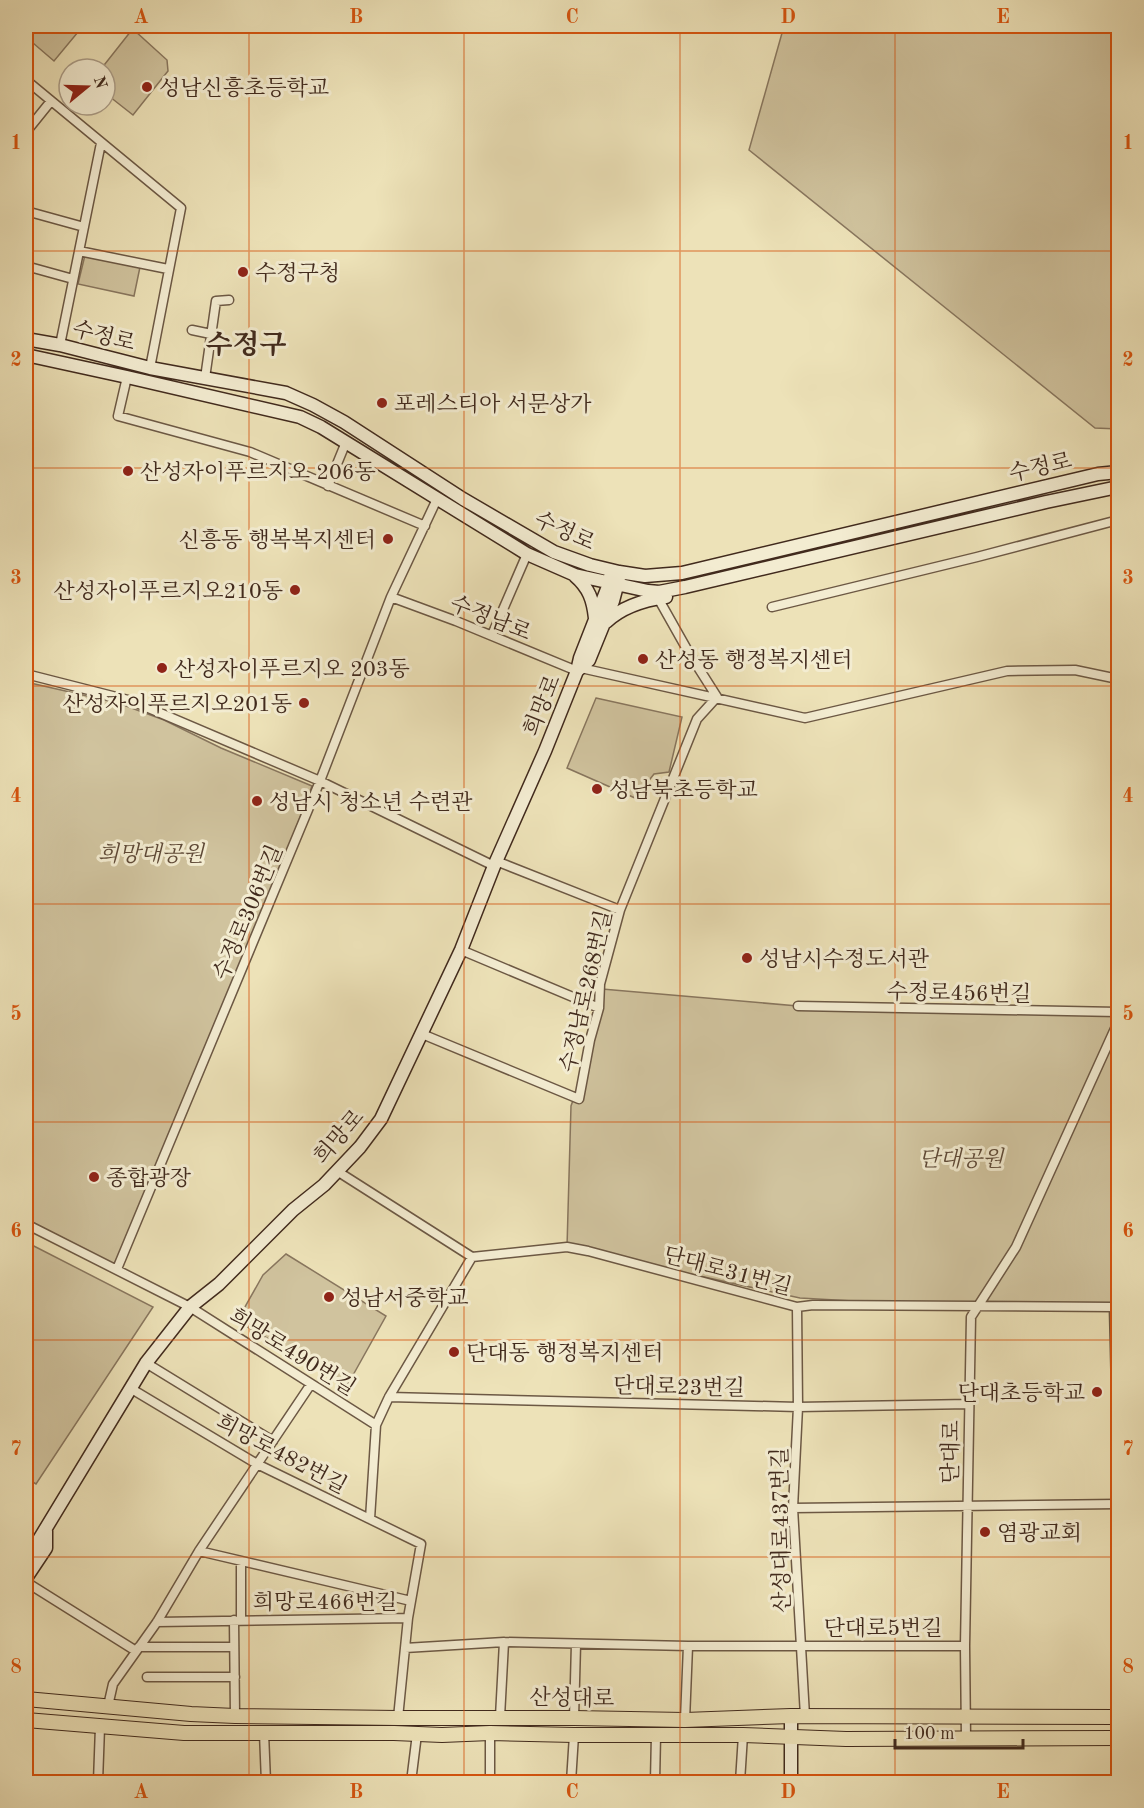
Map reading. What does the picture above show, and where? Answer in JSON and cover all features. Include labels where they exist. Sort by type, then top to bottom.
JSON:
[{"type":"main road","name":"수정로","points":[[26,339],[60,345],[150,368],[286,393],[344,422],[462,499],[543,546],[590,565],[645,576],[681,573],[1102,474],[1119,472]]},
{"type":"main road","name":"수정로","points":[[26,356],[300,417],[346,442],[526,554],[574,575],[613,585],[659,592],[1097,490],[1119,487]]},
{"type":"main road","points":[[300,417],[308,403]]},
{"type":"main road","points":[[1102,474],[1119,465]]},
{"type":"main road","points":[[1097,490],[1119,497]]},
{"type":"main road","name":"희망로","points":[[26,1561],[146,1363],[190,1307],[219,1284],[279,1222],[324,1185],[360,1147],[381,1119],[461,950],[495,863],[579,669],[580,658],[599,622],[613,585],[615,571]]},
{"type":"main road","points":[[574,575],[585,585],[599,622],[629,606],[676,595],[694,585]]},
{"type":"main road","points":[[26,1549],[46,1529]]},
{"type":"main road","points":[[26,1580],[46,1548],[46,1529]]},
{"type":"main road","name":"산성대로","points":[[26,1699],[191,1714],[398,1719],[500,1717],[686,1720],[798,1716],[1119,1717]]},
{"type":"main road","points":[[791,1782],[791,1737],[798,1716]]},
{"type":"main road","name":"산성대로","points":[[26,1720],[184,1733],[1119,1738]]},
{"type":"street","points":[[26,80],[181,208],[150,368]]},
{"type":"street","points":[[26,132],[51,101]]},
{"type":"street","points":[[60,345],[101,143]]},
{"type":"street","points":[[26,211],[84,227]]},
{"type":"street","points":[[79,251],[168,269]]},
{"type":"street","points":[[26,266],[73,279]]},
{"type":"street","points":[[205,378],[216,301],[229,300]]},
{"type":"street","points":[[192,330],[211,333]]},
{"type":"street","points":[[127,377],[118,416],[250,452],[425,526]]},
{"type":"street","points":[[328,486],[346,442]]},
{"type":"street","name":"수정로306번길","points":[[117,1269],[320,781],[391,597],[437,499]]},
{"type":"street","points":[[772,607],[1119,520]]},
{"type":"street","points":[[492,635],[526,554]]},
{"type":"street","name":"수정남로","points":[[391,597],[579,669],[717,697],[805,718],[1007,671],[1075,670],[1119,679]]},
{"type":"street","points":[[658,598],[717,697]]},
{"type":"street","points":[[26,674],[132,701],[320,781],[495,863],[620,910]]},
{"type":"street","name":"수정남로268번길","points":[[422,1034],[579,1099],[590,1040],[599,1008],[600,984],[620,910],[697,719],[717,697]]},
{"type":"street","points":[[461,950],[599,1008]]},
{"type":"street","name":"수정로456번길","points":[[798,1006],[1119,1012]]},
{"type":"street","name":"단대로","points":[[966,1738],[965,1646],[971,1317],[1016,1247],[1119,1022]]},
{"type":"street","points":[[337,1171],[472,1257],[389,1397],[376,1425],[370,1519]]},
{"type":"street","name":"희망로490번길","points":[[26,1224],[190,1307],[376,1425]]},
{"type":"street","name":"단대로31번길","points":[[472,1257],[567,1247],[797,1307],[813,1305],[977,1308],[1114,1307],[1119,1473]]},
{"type":"street","name":"산성대로437번길","points":[[797,1307],[798,1407],[793,1508],[802,1645],[798,1716]]},
{"type":"street","points":[[146,1363],[273,1441]]},
{"type":"street","points":[[108,1706],[113,1684],[157,1622],[199,1551],[311,1384]]},
{"type":"street","name":"희망로482번길","points":[[130,1388],[257,1464],[421,1544],[411,1601]]},
{"type":"street","name":"단대로23번길","points":[[389,1397],[798,1407],[969,1404]]},
{"type":"street","points":[[793,1508],[1119,1504]]},
{"type":"street","points":[[199,1551],[411,1601],[398,1719]]},
{"type":"street","name":"희망로466번길","points":[[238,1620],[241,1561]]},
{"type":"street","points":[[26,1580],[138,1649],[234,1647]]},
{"type":"street","name":"희망로466번길","points":[[157,1622],[408,1618]]},
{"type":"street","points":[[235,1716],[234,1647],[238,1620]]},
{"type":"street","points":[[500,1717],[504,1642]]},
{"type":"street","name":"단대로5번길","points":[[405,1648],[504,1642],[688,1646],[965,1646]]},
{"type":"street","points":[[574,1718],[576,1644]]},
{"type":"street","points":[[686,1720],[688,1646]]},
{"type":"street","points":[[147,1677],[235,1677]]},
{"type":"street","points":[[98,1782],[100,1727]]},
{"type":"street","points":[[264,1733],[266,1782]]},
{"type":"street","points":[[490,1733],[490,1782]]},
{"type":"street","points":[[411,1782],[417,1734]]},
{"type":"street","points":[[571,1782],[574,1735]]},
{"type":"street","points":[[655,1782],[656,1735]]},
{"type":"street","points":[[740,1782],[743,1735]]},
{"type":"green space","points":[[26,26],[83,26],[54,61],[26,37]]},
{"type":"green space","points":[[784,26],[1118,26],[1118,429],[1095,428],[749,150]]},
{"type":"green space","points":[[131,31],[135,31],[167,60],[168,71],[133,115],[117,102],[117,57],[110,57]]},
{"type":"green space","points":[[85,255],[140,267],[134,296],[78,284]]},
{"type":"green space","name":"희망대공원","points":[[26,682],[118,703],[164,720],[221,748],[312,786],[274,886],[115,1265],[26,1221]]},
{"type":"green space","points":[[596,698],[682,717],[669,772],[654,774],[635,798],[567,768]]},
{"type":"green space","name":"단대공원","points":[[602,989],[798,1006],[1118,1012],[1118,1357],[1117,1305],[977,1308],[800,1298],[567,1247],[571,1106],[582,1075]]},
{"type":"green space","points":[[26,1242],[153,1307],[36,1484],[26,1478]]},
{"type":"green space","points":[[286,1254],[386,1316],[348,1384],[237,1321],[263,1275]]},
{"type":"place","name":"성남신흥초등학교","points":[[147,87]]},
{"type":"place","name":"수정구청","points":[[243,272]]},
{"type":"place","name":"포레스티아 서문상가","points":[[382,403]]},
{"type":"place","name":"산성자이푸르지오 206동","points":[[128,471]]},
{"type":"place","name":"신흥동 행복복지센터","points":[[388,539]]},
{"type":"place","name":"산성자이푸르지오210동","points":[[295,590]]},
{"type":"place","name":"산성동 행정복지센터","points":[[643,659]]},
{"type":"place","name":"산성자이푸르지오 203동","points":[[162,668]]},
{"type":"place","name":"산성자이푸르지오201동","points":[[304,703]]},
{"type":"place","name":"성남북초등학교","points":[[597,789]]},
{"type":"place","name":"성남시 청소년 수련관","points":[[257,801]]},
{"type":"place","name":"성남시수정도서관","points":[[747,958]]},
{"type":"place","name":"종합광장","points":[[94,1177]]},
{"type":"place","name":"성남서중학교","points":[[329,1297]]},
{"type":"place","name":"단대동 행정복지센터","points":[[454,1352]]},
{"type":"place","name":"단대초등학교","points":[[1097,1392]]},
{"type":"place","name":"염광교회","points":[[985,1532]]},
{"type":"district","name":"수정구","points":[[246,344]]}]
